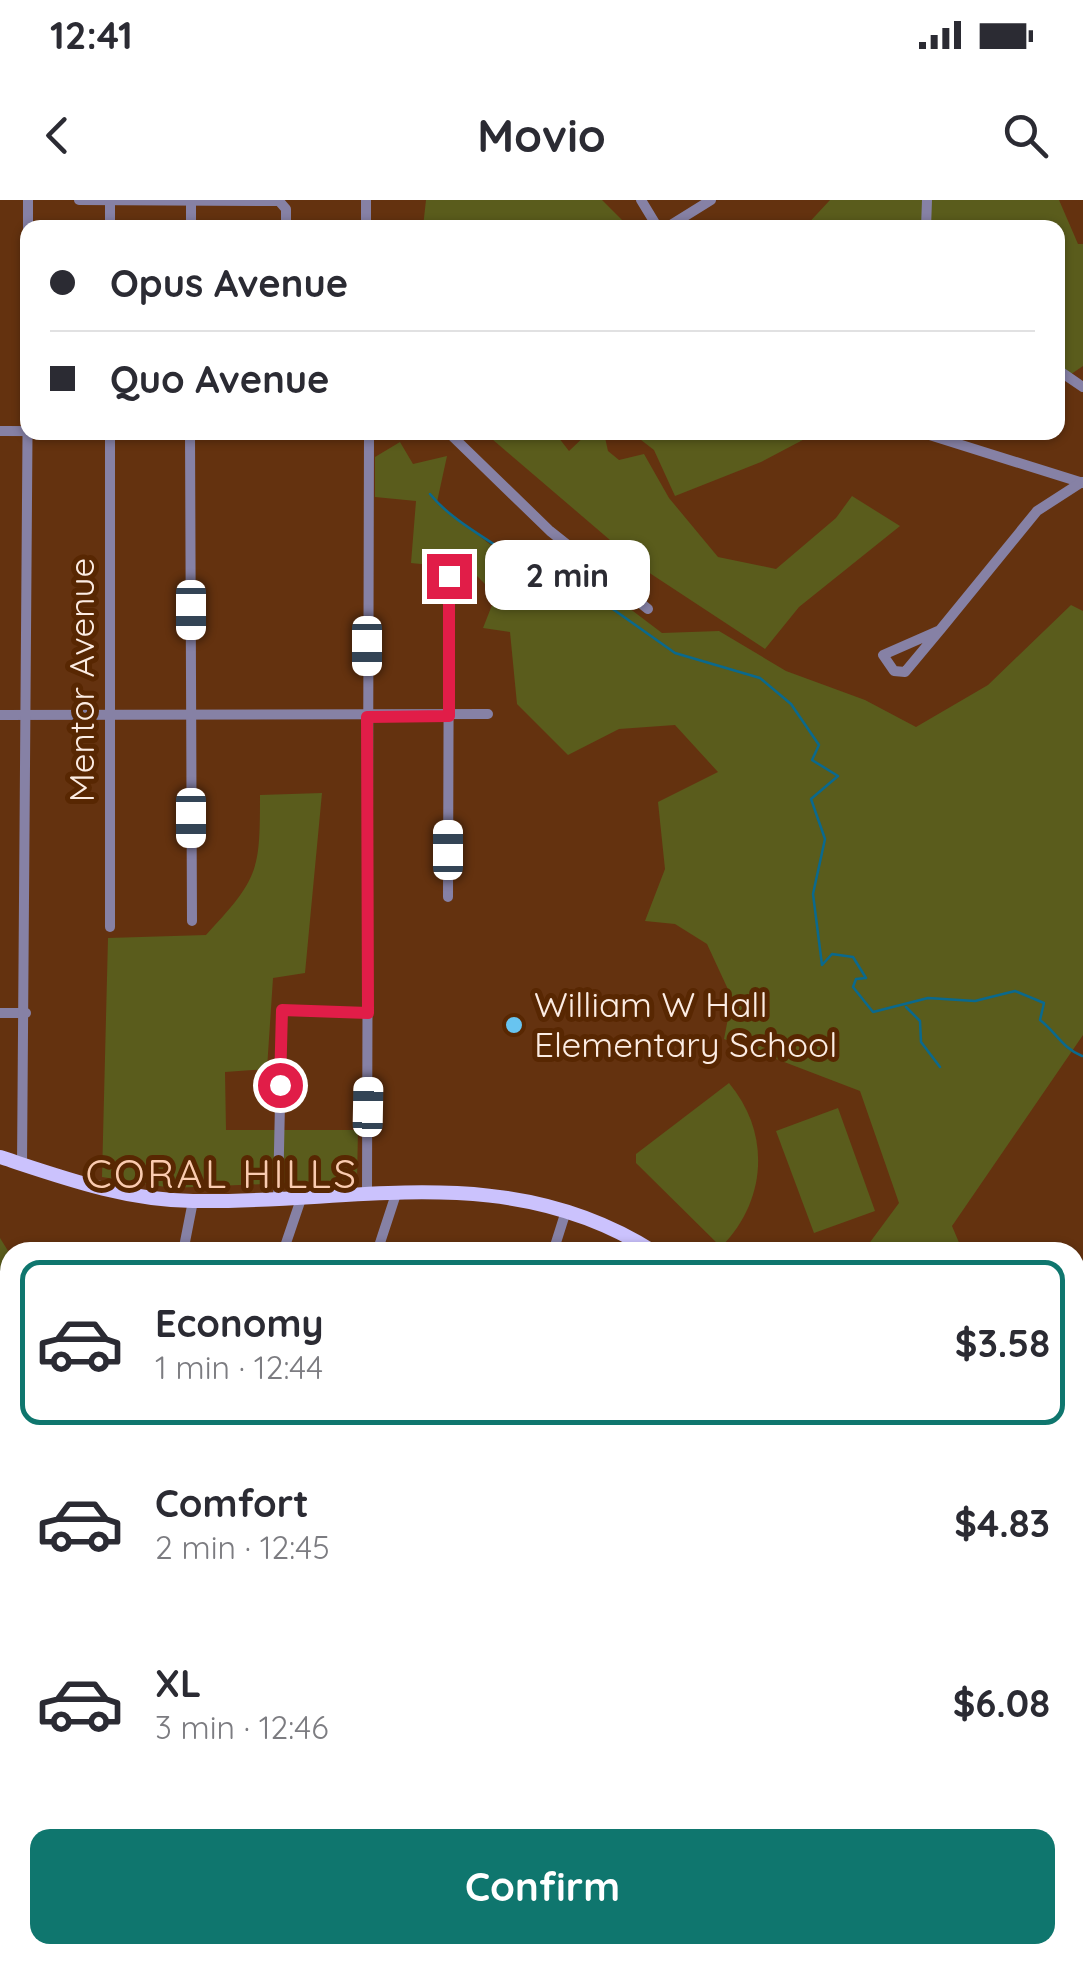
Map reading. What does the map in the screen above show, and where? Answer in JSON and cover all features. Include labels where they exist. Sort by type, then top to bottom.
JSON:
[{"type":"main road","points":[[0,1158],[94,1189],[193,1202],[396,1191],[485,1192],[566,1211],[629,1242]]},
{"type":"street","points":[[79,200],[284,205],[285,220]]},
{"type":"street","points":[[640,200],[656,220]]},
{"type":"street","points":[[676,220],[711,200]]},
{"type":"street","points":[[22,1165],[27,440]]},
{"type":"street","name":"Mentor Avenue","points":[[110,440],[110,927]]},
{"type":"street","points":[[190,440],[192,920]]},
{"type":"street","points":[[366,1193],[369,440]]},
{"type":"street","points":[[456,440],[550,531],[648,608]]},
{"type":"street","points":[[946,440],[1082,482]]},
{"type":"street","points":[[940,630],[883,655],[894,671],[905,672],[940,630],[1037,511],[1082,482]]},
{"type":"street","points":[[448,896],[449,576]]},
{"type":"street","points":[[0,715],[488,714]]},
{"type":"street","points":[[278,1198],[282,1010],[368,1013]]},
{"type":"street","points":[[0,1013],[26,1013]]},
{"type":"street","points":[[379,1242],[396,1191]]},
{"type":"street","points":[[286,1242],[302,1196]]},
{"type":"street","points":[[185,1242],[193,1202]]},
{"type":"street","points":[[555,1242],[566,1211]]},
{"type":"shaded area","points":[[426,200],[602,200],[622,220],[424,220]]},
{"type":"shaded area","points":[[830,200],[1059,200],[1078,244],[1083,244],[1083,366],[1065,378],[1065,220],[811,220]]},
{"type":"shaded area","points":[[493,440],[560,440],[569,451],[581,440],[606,440],[608,451],[619,460],[644,454],[669,498],[718,557],[776,569],[836,518],[852,496],[900,526],[799,607],[765,649],[645,570]]},
{"type":"shaded area","points":[[641,440],[803,440],[761,462],[675,496],[654,450]]},
{"type":"shaded area","points":[[400,442],[413,464],[447,456],[437,502],[538,583],[592,580],[662,633],[719,631],[786,671],[865,700],[916,727],[988,685],[1071,605],[1083,611],[1083,1035],[952,1226],[959,1242],[870,1242],[899,1203],[860,1091],[724,1039],[732,998],[707,944],[675,924],[645,921],[665,869],[658,802],[718,772],[675,725],[619,729],[568,755],[517,704],[510,632],[483,628],[496,595],[470,569],[411,563],[416,501],[375,497],[375,457]]},
{"type":"shaded area","points":[[322,793],[305,973],[273,978],[267,1069],[225,1072],[226,1130],[358,1130],[357,1180],[172,1188],[102,1177],[108,938],[206,935],[237,900],[253,872],[259,841],[260,795]]},
{"type":"shaded area","points":[[729,1083],[752,1123],[758,1166],[748,1209],[725,1242],[716,1242],[636,1163],[636,1154]]},
{"type":"shaded area","points":[[838,1108],[875,1211],[814,1233],[776,1131]]},
{"type":"waterway","points":[[430,494],[457,520],[519,562],[545,588],[600,600],[675,653],[760,678],[791,704],[819,745],[812,760],[838,776],[811,799],[825,839],[813,894],[822,965],[832,954],[853,957],[866,978],[856,979],[853,987],[873,1012],[928,998],[975,1001],[1015,991],[1044,1003],[1040,1020],[1069,1049],[1082,1056]]},
{"type":"waterway","points":[[906,1007],[920,1021],[921,1042],[940,1067]]},
{"type":"place","name":"William W Hall Elementary School","points":[[514,1025]]},
{"type":"district","name":"CORAL HILLS","points":[[222,1174]]},
{"type":"route","points":[[280,1085],[282,1010],[368,1013],[367,717],[449,716],[449,576]]}]
